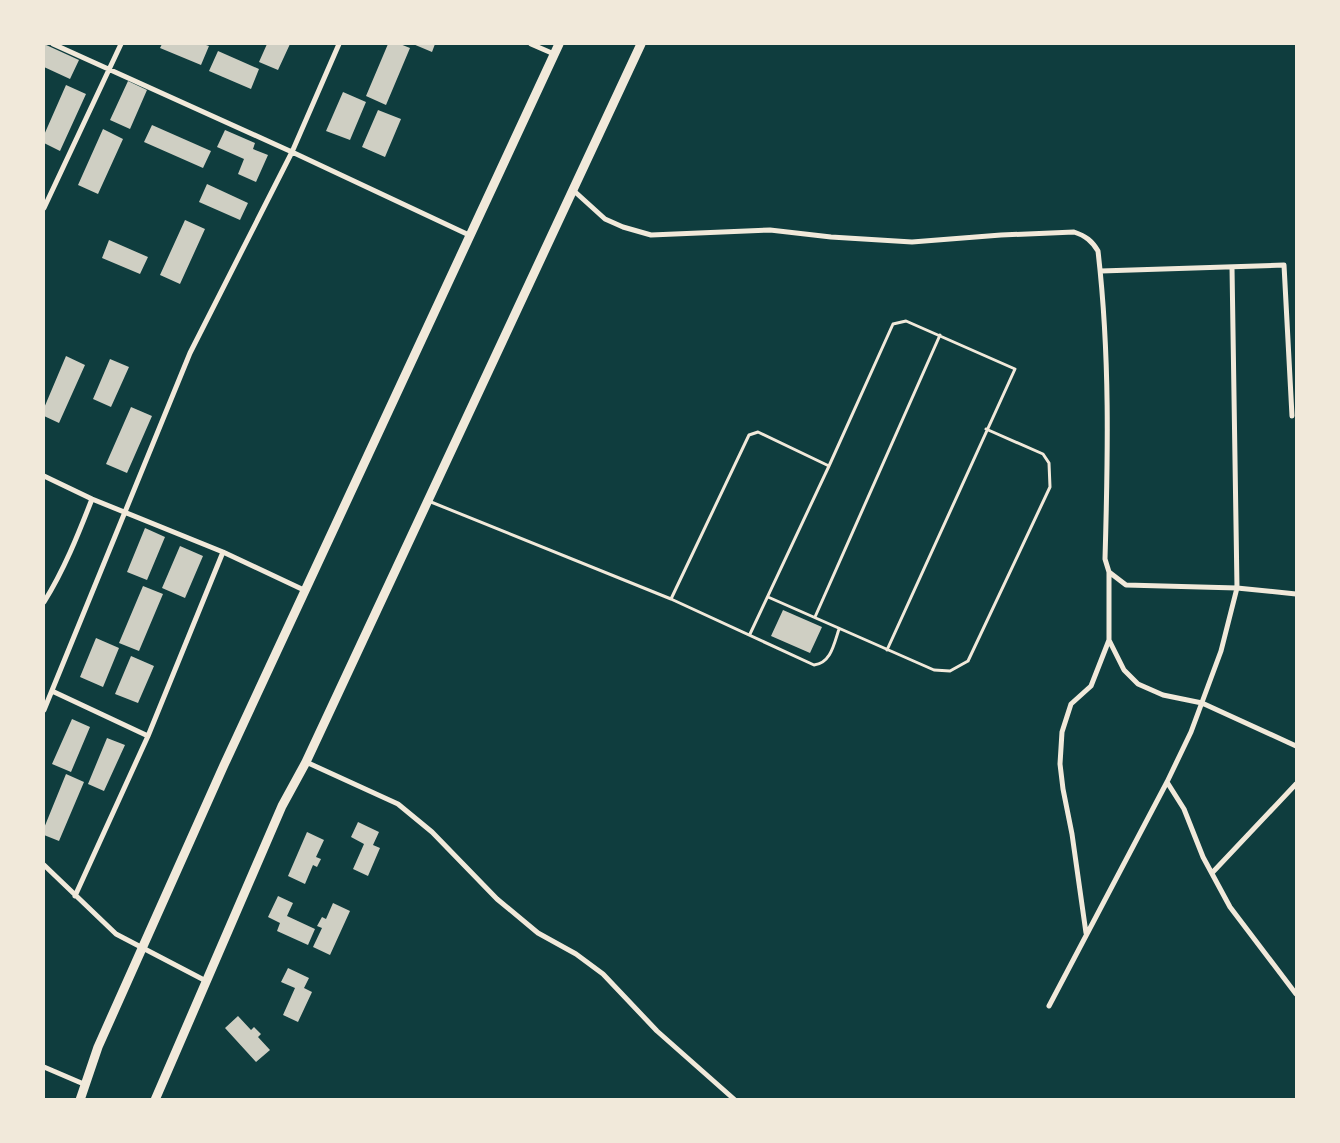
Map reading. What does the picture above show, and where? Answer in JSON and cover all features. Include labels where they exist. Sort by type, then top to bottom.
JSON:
[{"type":"highway","points":[[80,1100],[98,1047],[142,946],[559,44]]},
{"type":"highway","points":[[155,1100],[192,1012],[208,982],[282,806],[306,762],[641,44]]},
{"type":"street","points":[[52,44],[469,235]]},
{"type":"street","points":[[44,208],[121,44]]},
{"type":"street","points":[[44,710],[190,353],[292,152],[339,44]]},
{"type":"street","points":[[531,44],[554,54]]},
{"type":"street","points":[[573,190],[604,219],[651,235],[770,230],[831,237],[912,242],[1074,232],[1092,241],[1098,251],[1101,272],[1107,353],[1109,428],[1105,559],[1109,573],[1109,640],[1090,686],[1071,704],[1062,732],[1060,764],[1086,934]]},
{"type":"street","points":[[1101,272],[1284,265],[1292,416]]},
{"type":"street","points":[[1049,1006],[1191,732],[1221,651],[1237,588],[1232,267]]},
{"type":"street","points":[[44,476],[92,500],[223,552],[306,591]]},
{"type":"street","points":[[44,602],[72,552],[92,500]]},
{"type":"street","points":[[75,896],[148,736],[223,552]]},
{"type":"street","points":[[1109,573],[1126,585],[1237,588],[1296,594]]},
{"type":"street","points":[[1109,640],[1124,670],[1138,684],[1163,695],[1202,703],[1296,746]]},
{"type":"street","points":[[52,691],[148,736]]},
{"type":"street","points":[[306,762],[398,804],[432,832],[497,899],[538,933],[576,954],[603,974],[657,1031],[735,1100]]},
{"type":"street","points":[[1167,782],[1184,809],[1203,857],[1230,907],[1296,994]]},
{"type":"street","points":[[1212,873],[1296,784]]},
{"type":"street","points":[[44,865],[116,934],[208,982]]},
{"type":"street","points":[[44,1067],[86,1085]]},
{"type":"lane","points":[[750,634],[893,324],[906,321],[1014,369],[887,650]]},
{"type":"lane","points":[[815,617],[940,335]]},
{"type":"lane","points":[[768,597],[934,670],[950,671],[968,660],[1050,487],[1049,463],[1043,454],[986,429]]},
{"type":"lane","points":[[671,599],[749,435],[758,432],[829,466]]},
{"type":"lane","points":[[428,500],[671,599],[813,665],[821,664],[828,658],[839,629]]},
{"type":"building","points":[[44,44],[79,60],[70,79],[44,67]]},
{"type":"building","points":[[162,44],[209,46],[201,65],[160,48]]},
{"type":"building","points":[[267,44],[290,44],[278,70],[259,62]]},
{"type":"building","points":[[388,44],[400,44],[410,48],[386,105],[366,96]]},
{"type":"building","points":[[413,44],[435,44],[432,52]]},
{"type":"building","points":[[218,51],[259,69],[251,89],[209,71]]},
{"type":"building","points":[[128,81],[147,90],[130,129],[110,120]]},
{"type":"building","points":[[66,85],[86,94],[60,151],[44,143],[44,135]]},
{"type":"building","points":[[343,92],[366,102],[350,140],[326,131]]},
{"type":"building","points":[[378,110],[401,119],[385,157],[362,147]]},
{"type":"building","points":[[152,125],[211,151],[203,168],[144,142]]},
{"type":"building","points":[[103,129],[123,139],[98,194],[78,185]]},
{"type":"building","points":[[225,130],[255,143],[253,149],[268,155],[256,182],[238,174],[244,159],[217,147]]},
{"type":"building","points":[[207,184],[248,203],[240,220],[199,202]]},
{"type":"building","points":[[185,220],[205,229],[180,284],[160,275]]},
{"type":"building","points":[[109,240],[148,257],[140,274],[102,258]]},
{"type":"building","points":[[66,356],[85,365],[59,423],[44,416],[44,408]]},
{"type":"building","points":[[110,359],[129,367],[111,407],[93,399]]},
{"type":"building","points":[[131,407],[152,416],[127,473],[106,464]]},
{"type":"building","points":[[145,528],[165,537],[147,580],[127,572]]},
{"type":"building","points":[[180,546],[203,556],[185,598],[162,588]]},
{"type":"building","points":[[143,586],[163,594],[139,651],[119,643]]},
{"type":"building","points":[[783,610],[822,627],[810,653],[771,636]]},
{"type":"building","points":[[96,638],[119,648],[103,687],[80,677]]},
{"type":"building","points":[[131,656],[154,666],[138,703],[115,694]]},
{"type":"building","points":[[72,719],[90,727],[71,772],[52,764]]},
{"type":"building","points":[[107,738],[125,745],[104,791],[88,784]]},
{"type":"building","points":[[66,774],[84,782],[59,841],[44,835],[44,828]]},
{"type":"building","points":[[358,822],[379,832],[373,845],[380,848],[368,876],[353,869],[364,844],[351,837]]},
{"type":"building","points":[[307,832],[324,840],[316,857],[321,859],[317,867],[313,865],[305,884],[288,876]]},
{"type":"building","points":[[278,896],[293,903],[287,916],[315,929],[308,945],[277,931],[280,923],[268,917]]},
{"type":"building","points":[[333,903],[350,911],[330,955],[313,947],[322,928],[317,926],[322,917],[326,919]]},
{"type":"building","points":[[288,968],[309,978],[304,988],[312,992],[298,1022],[283,1015],[295,988],[281,982]]},
{"type":"building","points":[[238,1016],[251,1030],[254,1027],[261,1034],[258,1037],[270,1050],[256,1062],[225,1028]]}]
